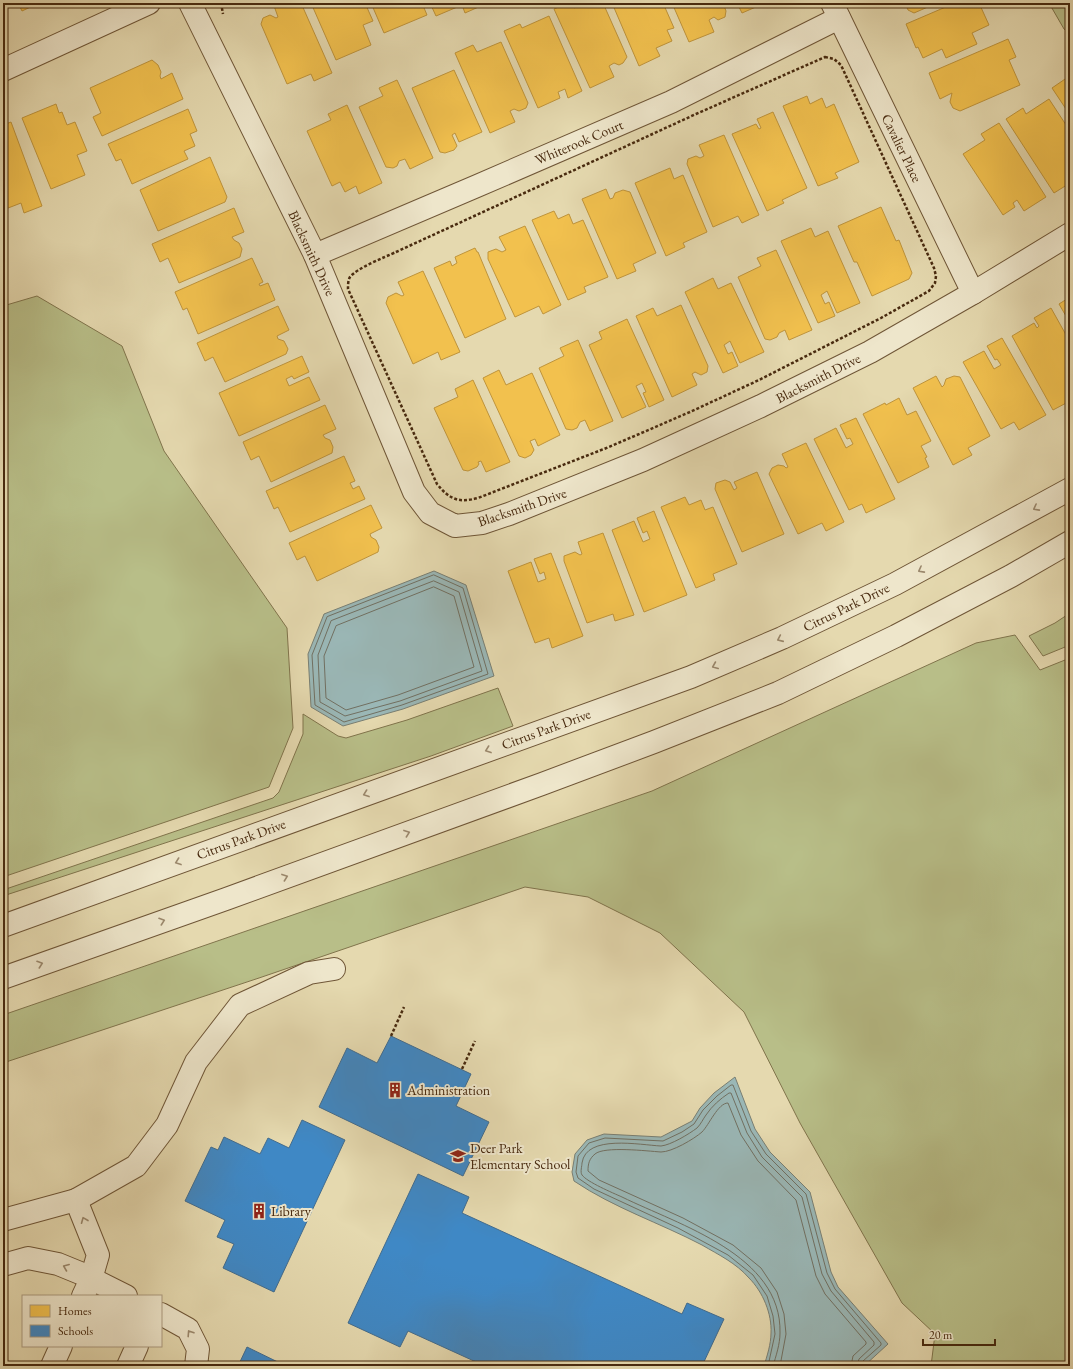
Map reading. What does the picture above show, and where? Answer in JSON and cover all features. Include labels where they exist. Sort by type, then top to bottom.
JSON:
[{"type":"street","points":[[3,70],[149,3]]},
{"type":"street","name":"Blacksmith Drive","points":[[190,3],[315,255],[414,492],[430,512],[455,526],[482,524],[509,514],[643,460],[761,406],[870,352],[1070,234]]},
{"type":"street","name":"Whiterook Court","points":[[315,255],[672,102],[836,11]]},
{"type":"street","name":"Cavalier Place","points":[[836,11],[972,293]]},
{"type":"street","name":"Citrus Park Drive","points":[[3,926],[690,677],[782,638],[896,584],[1070,489]]},
{"type":"street","points":[[3,978],[542,784],[778,693],[903,633],[1011,576],[1070,542]]},
{"type":"street","points":[[3,1220],[76,1200],[136,1166],[167,1125],[196,1062],[240,1005],[309,973],[334,969]]},
{"type":"street","points":[[76,1200],[98,1255],[87,1287]]},
{"type":"street","points":[[3,1264],[28,1258],[58,1264],[87,1287],[122,1295]]},
{"type":"street","points":[[162,1315],[188,1328],[198,1349],[196,1366]]},
{"type":"street","points":[[52,1366],[61,1347]]},
{"type":"street","points":[[128,1366],[137,1347]]},
{"type":"path","points":[[221,3],[226,21]]},
{"type":"path","points":[[825,57],[834,59],[841,65],[934,268],[936,276],[935,283],[929,291],[830,345],[690,412],[558,467],[478,498],[466,501],[455,500],[445,494],[437,484],[348,289],[348,282],[350,277],[366,266],[696,114],[825,57]]},
{"type":"path","points":[[391,1036],[404,1007]]},
{"type":"path","points":[[462,1069],[475,1041]]},
{"type":"green space","points":[[1049,3],[1070,3],[1070,34],[1064,29]]},
{"type":"green space","points":[[37,296],[122,346],[164,451],[287,628],[293,728],[269,787],[3,877],[3,306]]},
{"type":"green space","points":[[1070,613],[1070,645],[1043,656],[1029,636],[1055,623]]},
{"type":"green space","points":[[1015,635],[1040,670],[1070,658],[1070,1366],[931,1366],[935,1334],[902,1303],[800,1123],[744,1012],[660,933],[588,897],[525,887],[259,978],[3,1063],[3,1015],[652,791],[976,643]]},
{"type":"green space","points":[[498,688],[513,726],[431,756],[3,896],[3,890],[273,798],[279,792],[303,734],[303,714],[338,736],[346,738],[407,720]]},
{"type":"water","points":[[434,571],[466,585],[494,676],[403,709],[343,726],[311,707],[308,654],[324,614]]},
{"type":"water","points":[[735,1077],[755,1129],[770,1152],[810,1192],[831,1272],[838,1287],[888,1344],[864,1366],[764,1366],[769,1350],[771,1333],[770,1318],[766,1304],[758,1290],[739,1268],[702,1245],[589,1191],[574,1181],[572,1172],[575,1154],[587,1140],[604,1134],[661,1137],[692,1121],[700,1108],[714,1093]]},
{"type":"building: Homes","points":[[18,3],[39,3],[22,11]]},
{"type":"building: Homes","points":[[273,3],[301,3],[332,73],[314,81],[311,74],[287,84],[261,24],[263,18],[270,15],[276,18],[278,17]]},
{"type":"building: Homes","points":[[311,3],[365,3],[373,21],[363,25],[371,45],[336,60]]},
{"type":"building: Homes","points":[[371,3],[422,3],[427,15],[384,33]]},
{"type":"building: Homes","points":[[430,3],[482,3],[483,5],[465,13],[462,5],[436,16]]},
{"type":"building: Homes","points":[[568,3],[572,3],[574,8],[585,3],[603,3],[627,57],[623,63],[619,65],[614,63],[609,66],[614,77],[590,88],[554,9]]},
{"type":"building: Homes","points":[[612,3],[663,3],[674,28],[667,30],[672,41],[656,48],[660,56],[639,66]]},
{"type":"building: Homes","points":[[672,3],[723,3],[726,11],[725,17],[718,20],[714,17],[709,20],[714,32],[689,42]]},
{"type":"building: Homes","points":[[737,3],[765,3],[742,13]]},
{"type":"building: Homes","points":[[905,3],[937,3],[914,13],[908,10]]},
{"type":"building: Homes","points":[[955,3],[979,3],[989,25],[972,33],[977,44],[946,58],[942,49],[923,58],[918,47],[916,48],[906,24]]},
{"type":"building: Homes","points":[[549,16],[582,91],[568,98],[565,89],[558,92],[560,98],[538,108],[504,31],[520,24],[522,28]]},
{"type":"building: Homes","points":[[1008,39],[1016,57],[1009,60],[1020,85],[960,111],[953,108],[950,102],[952,93],[940,99],[929,73]]},
{"type":"building: Homes","points":[[501,42],[528,103],[526,108],[519,111],[514,109],[510,111],[515,122],[490,133],[455,53],[473,45],[477,52]]},
{"type":"building: Homes","points":[[152,60],[158,65],[161,72],[161,79],[172,73],[183,99],[102,136],[93,117],[101,113],[90,88]]},
{"type":"building: Homes","points":[[454,70],[482,132],[459,142],[455,133],[452,135],[457,146],[454,150],[445,153],[440,152],[412,88]]},
{"type":"building: Homes","points":[[1068,77],[1070,81],[1070,115],[1052,88]]},
{"type":"building: Homes","points":[[397,80],[433,158],[410,169],[405,159],[399,161],[397,166],[393,168],[386,167],[359,107],[383,96],[379,88]]},
{"type":"building: Homes","points":[[807,96],[810,104],[822,98],[826,108],[834,104],[859,162],[835,173],[838,178],[818,186],[783,106]]},
{"type":"building: Homes","points":[[1049,99],[1070,131],[1070,183],[1054,193],[1006,119],[1023,108],[1026,114]]},
{"type":"building: Homes","points":[[56,104],[59,113],[62,112],[67,125],[75,122],[87,151],[77,155],[85,175],[51,189],[22,118]]},
{"type":"building: Homes","points":[[347,105],[382,183],[359,194],[356,186],[345,192],[340,182],[332,186],[307,131],[331,120],[328,114]]},
{"type":"building: Homes","points":[[188,109],[197,131],[190,134],[195,146],[184,151],[188,159],[132,184],[121,159],[116,161],[108,144]]},
{"type":"building: Homes","points":[[773,112],[807,188],[782,200],[784,203],[767,211],[732,134],[756,124],[759,129],[761,128],[757,119]]},
{"type":"building: Homes","points":[[11,122],[42,206],[24,213],[21,203],[3,210],[3,125]]},
{"type":"building: Homes","points":[[999,123],[1046,197],[1024,211],[1017,200],[1013,203],[1015,207],[1003,215],[963,154],[985,140],[981,134]]},
{"type":"building: Homes","points":[[724,135],[759,215],[742,223],[738,216],[713,227],[687,164],[688,159],[696,156],[700,158],[704,156],[699,145]]},
{"type":"building: Homes","points":[[210,157],[227,197],[225,202],[158,231],[140,190]]},
{"type":"building: Homes","points":[[670,168],[674,179],[683,175],[707,232],[683,243],[685,247],[666,256],[635,183]]},
{"type":"building: Homes","points":[[606,189],[610,199],[613,198],[615,193],[623,190],[630,192],[656,253],[633,264],[636,271],[617,279],[582,199]]},
{"type":"building: Homes","points":[[881,207],[896,241],[899,240],[912,273],[909,279],[872,296],[857,262],[854,262],[838,226]]},
{"type":"building: Homes","points":[[234,208],[244,232],[232,237],[239,243],[242,249],[240,257],[179,283],[168,258],[160,262],[152,244]]},
{"type":"building: Homes","points":[[554,211],[558,219],[569,214],[573,224],[583,220],[608,277],[584,287],[586,292],[568,300],[532,220]]},
{"type":"building: Homes","points":[[525,226],[561,305],[543,314],[539,306],[515,317],[488,259],[488,252],[496,249],[502,252],[506,250],[499,237]]},
{"type":"building: Homes","points":[[811,228],[815,237],[828,231],[860,303],[837,313],[827,291],[821,295],[825,304],[829,302],[835,316],[818,323],[781,241]]},
{"type":"building: Homes","points":[[475,248],[506,319],[465,338],[434,268],[450,261],[452,266],[457,263],[455,257]]},
{"type":"building: Homes","points":[[776,250],[812,330],[789,340],[785,330],[779,333],[777,337],[770,340],[765,339],[738,277],[761,266],[757,258]]},
{"type":"building: Homes","points":[[252,258],[263,282],[259,284],[260,286],[268,283],[275,300],[198,334],[187,308],[183,310],[175,292]]},
{"type":"building: Homes","points":[[423,271],[460,352],[441,360],[438,352],[413,364],[386,303],[388,297],[396,293],[402,296],[404,295],[398,282]]},
{"type":"building: Homes","points":[[713,278],[718,289],[731,283],[764,352],[740,363],[730,341],[724,345],[728,354],[732,352],[738,366],[723,373],[685,292]]},
{"type":"building: Homes","points":[[1070,297],[1070,323],[1059,304]]},
{"type":"building: Homes","points":[[681,305],[708,366],[707,372],[701,375],[695,372],[692,374],[697,385],[672,397],[636,316],[653,308],[657,316]]},
{"type":"building: Homes","points":[[278,306],[289,330],[277,336],[278,339],[284,341],[288,349],[286,354],[225,382],[213,357],[205,361],[197,343]]},
{"type":"building: Homes","points":[[1051,308],[1070,342],[1070,401],[1053,410],[1012,336],[1034,323],[1037,328],[1039,326],[1034,318]]},
{"type":"building: Homes","points":[[627,319],[664,400],[649,407],[643,393],[646,392],[642,383],[636,386],[646,407],[622,418],[589,345],[602,339],[599,332]]},
{"type":"building: Homes","points":[[1002,338],[1046,415],[1019,430],[1014,422],[1001,429],[963,362],[984,351],[994,369],[1001,365],[997,359],[995,360],[987,346]]},
{"type":"building: Homes","points":[[578,340],[613,421],[590,431],[585,420],[580,422],[577,428],[572,430],[566,429],[539,368],[564,356],[560,348]]},
{"type":"building: Homes","points":[[302,356],[309,372],[294,379],[292,376],[286,379],[289,386],[309,377],[320,400],[239,436],[219,393]]},
{"type":"building: Homes","points":[[499,370],[506,385],[532,373],[560,435],[538,446],[535,439],[530,441],[534,450],[531,455],[525,458],[519,456],[483,378]]},
{"type":"building: Homes","points":[[936,376],[942,387],[946,379],[954,376],[960,377],[990,436],[968,448],[972,455],[953,465],[913,388]]},
{"type":"building: Homes","points":[[473,380],[510,462],[486,472],[481,461],[478,462],[479,464],[477,467],[468,471],[463,470],[434,408],[458,397],[455,389]]},
{"type":"building: Homes","points":[[899,398],[907,415],[916,411],[931,441],[921,446],[927,457],[925,458],[929,467],[898,483],[863,414]]},
{"type":"building: Homes","points":[[325,405],[336,429],[323,435],[325,438],[330,440],[333,447],[332,453],[271,482],[259,456],[251,460],[243,442]]},
{"type":"building: Homes","points":[[856,418],[895,499],[866,513],[862,504],[849,510],[814,439],[836,428],[846,448],[853,444],[850,438],[847,439],[840,425]]},
{"type":"building: Homes","points":[[806,443],[844,522],[826,531],[822,523],[798,534],[769,474],[772,468],[778,465],[786,468],[788,467],[782,454]]},
{"type":"building: Homes","points":[[344,456],[355,481],[350,483],[353,489],[359,486],[365,499],[290,532],[278,507],[274,509],[266,491]]},
{"type":"building: Homes","points":[[757,472],[784,534],[742,552],[715,489],[716,483],[725,480],[730,482],[734,490],[737,488],[734,482]]},
{"type":"building: Homes","points":[[685,497],[689,505],[701,500],[705,510],[713,507],[737,564],[713,574],[715,580],[696,588],[661,507]]},
{"type":"building: Homes","points":[[371,505],[382,528],[370,534],[371,537],[376,540],[379,547],[378,552],[317,581],[305,556],[297,560],[289,543]]},
{"type":"building: Homes","points":[[654,511],[687,595],[644,612],[612,530],[634,521],[643,542],[650,539],[647,531],[643,533],[637,518]]},
{"type":"building: Homes","points":[[603,533],[634,615],[615,621],[613,614],[587,623],[564,561],[564,556],[575,552],[580,555],[582,554],[578,542]]},
{"type":"building: Homes","points":[[551,553],[583,636],[552,648],[549,638],[535,643],[508,571],[531,562],[538,582],[546,579],[544,572],[540,574],[534,559]]},
{"type":"building: Schools","name":"Administration","points":[[391,1036],[471,1074],[456,1106],[489,1122],[463,1176],[319,1107],[347,1048],[377,1063]]},
{"type":"building: Schools","name":"Library","points":[[302,1120],[345,1140],[274,1292],[223,1268],[234,1244],[217,1237],[225,1220],[185,1201],[211,1147],[218,1150],[224,1137],[260,1154],[268,1138],[289,1148]]},
{"type":"building: Schools","points":[[418,1174],[469,1197],[462,1213],[682,1314],[687,1303],[724,1319],[702,1366],[485,1366],[408,1331],[400,1347],[348,1323]]},
{"type":"building: Schools","points":[[247,1347],[286,1366],[238,1366]]},
{"type":"place","name":"Administration","points":[[395,1090]]},
{"type":"place","name":"Deer Park Elementary School","points":[[458,1156]]},
{"type":"place","name":"Library","points":[[259,1211]]}]
